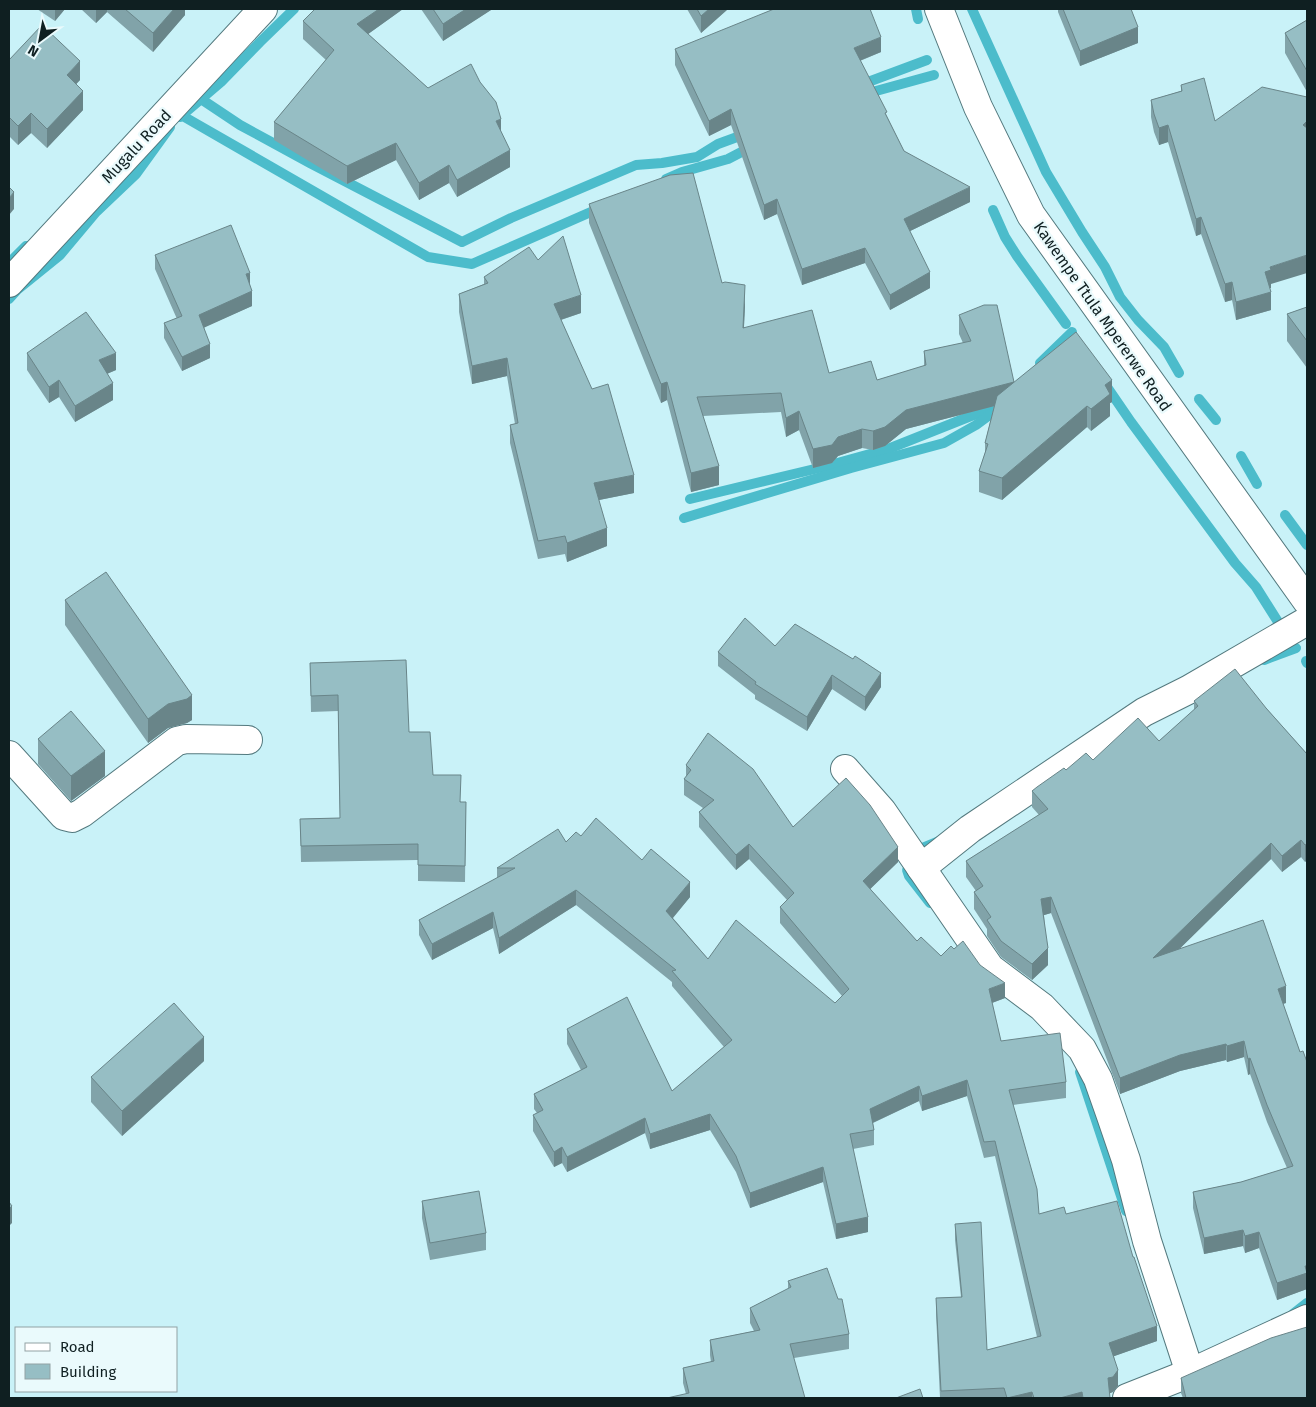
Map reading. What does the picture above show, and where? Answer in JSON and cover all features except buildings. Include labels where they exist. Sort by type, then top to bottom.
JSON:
[{"type":"street","name":"Mugalu Road","points":[[9,283],[263,9]]},
{"type":"street","name":"Kawempe Ttula Mpererwe Road","points":[[939,9],[978,107],[1031,216],[1307,601]]},
{"type":"street","points":[[921,868],[970,830],[1144,712],[1188,690],[1307,621]]},
{"type":"street","points":[[9,755],[64,816],[72,818],[82,813],[177,741],[186,739],[248,740]]},
{"type":"street","points":[[845,769],[882,812],[990,968],[1042,1007],[1082,1049],[1098,1079],[1126,1160],[1146,1241],[1190,1373]]},
{"type":"street","points":[[1127,1398],[1190,1373],[1307,1320]]},
{"type":"waterway","points":[[180,117],[221,82],[294,9]]},
{"type":"waterway","points":[[916,9],[918,19]]},
{"type":"waterway","points":[[972,9],[1046,172],[1105,267],[1120,297],[1138,320],[1164,347],[1179,373]]},
{"type":"waterway","points":[[860,85],[927,60]]},
{"type":"waterway","points":[[864,96],[934,75]]},
{"type":"waterway","points":[[201,99],[240,125],[462,242],[511,218],[636,165],[697,157],[718,144],[748,133]]},
{"type":"waterway","points":[[181,115],[428,257],[472,264],[600,208]]},
{"type":"waterway","points":[[9,299],[18,289],[60,255],[96,212],[136,174],[170,127]]},
{"type":"waterway","points":[[666,179],[682,172],[728,159],[753,146]]},
{"type":"waterway","points":[[993,210],[1005,237],[1017,256],[1066,324]]},
{"type":"waterway","points":[[9,263],[26,246]]},
{"type":"waterway","points":[[1040,363],[1072,332]]},
{"type":"waterway","points":[[1105,384],[1235,563],[1256,587],[1285,633]]},
{"type":"waterway","points":[[1199,399],[1216,420]]},
{"type":"waterway","points":[[690,499],[823,467],[888,449],[981,412],[994,400]]},
{"type":"waterway","points":[[684,518],[851,468],[944,443],[976,425],[1003,405]]},
{"type":"waterway","points":[[1241,456],[1257,484]]},
{"type":"waterway","points":[[1285,515],[1307,545]]},
{"type":"waterway","points":[[1264,660],[1296,648]]},
{"type":"waterway","points":[[930,903],[909,876],[907,870],[922,848],[939,841]]},
{"type":"waterway","points":[[1080,1072],[1126,1211]]},
{"type":"waterway","points":[[1293,1314],[1307,1303]]}]
